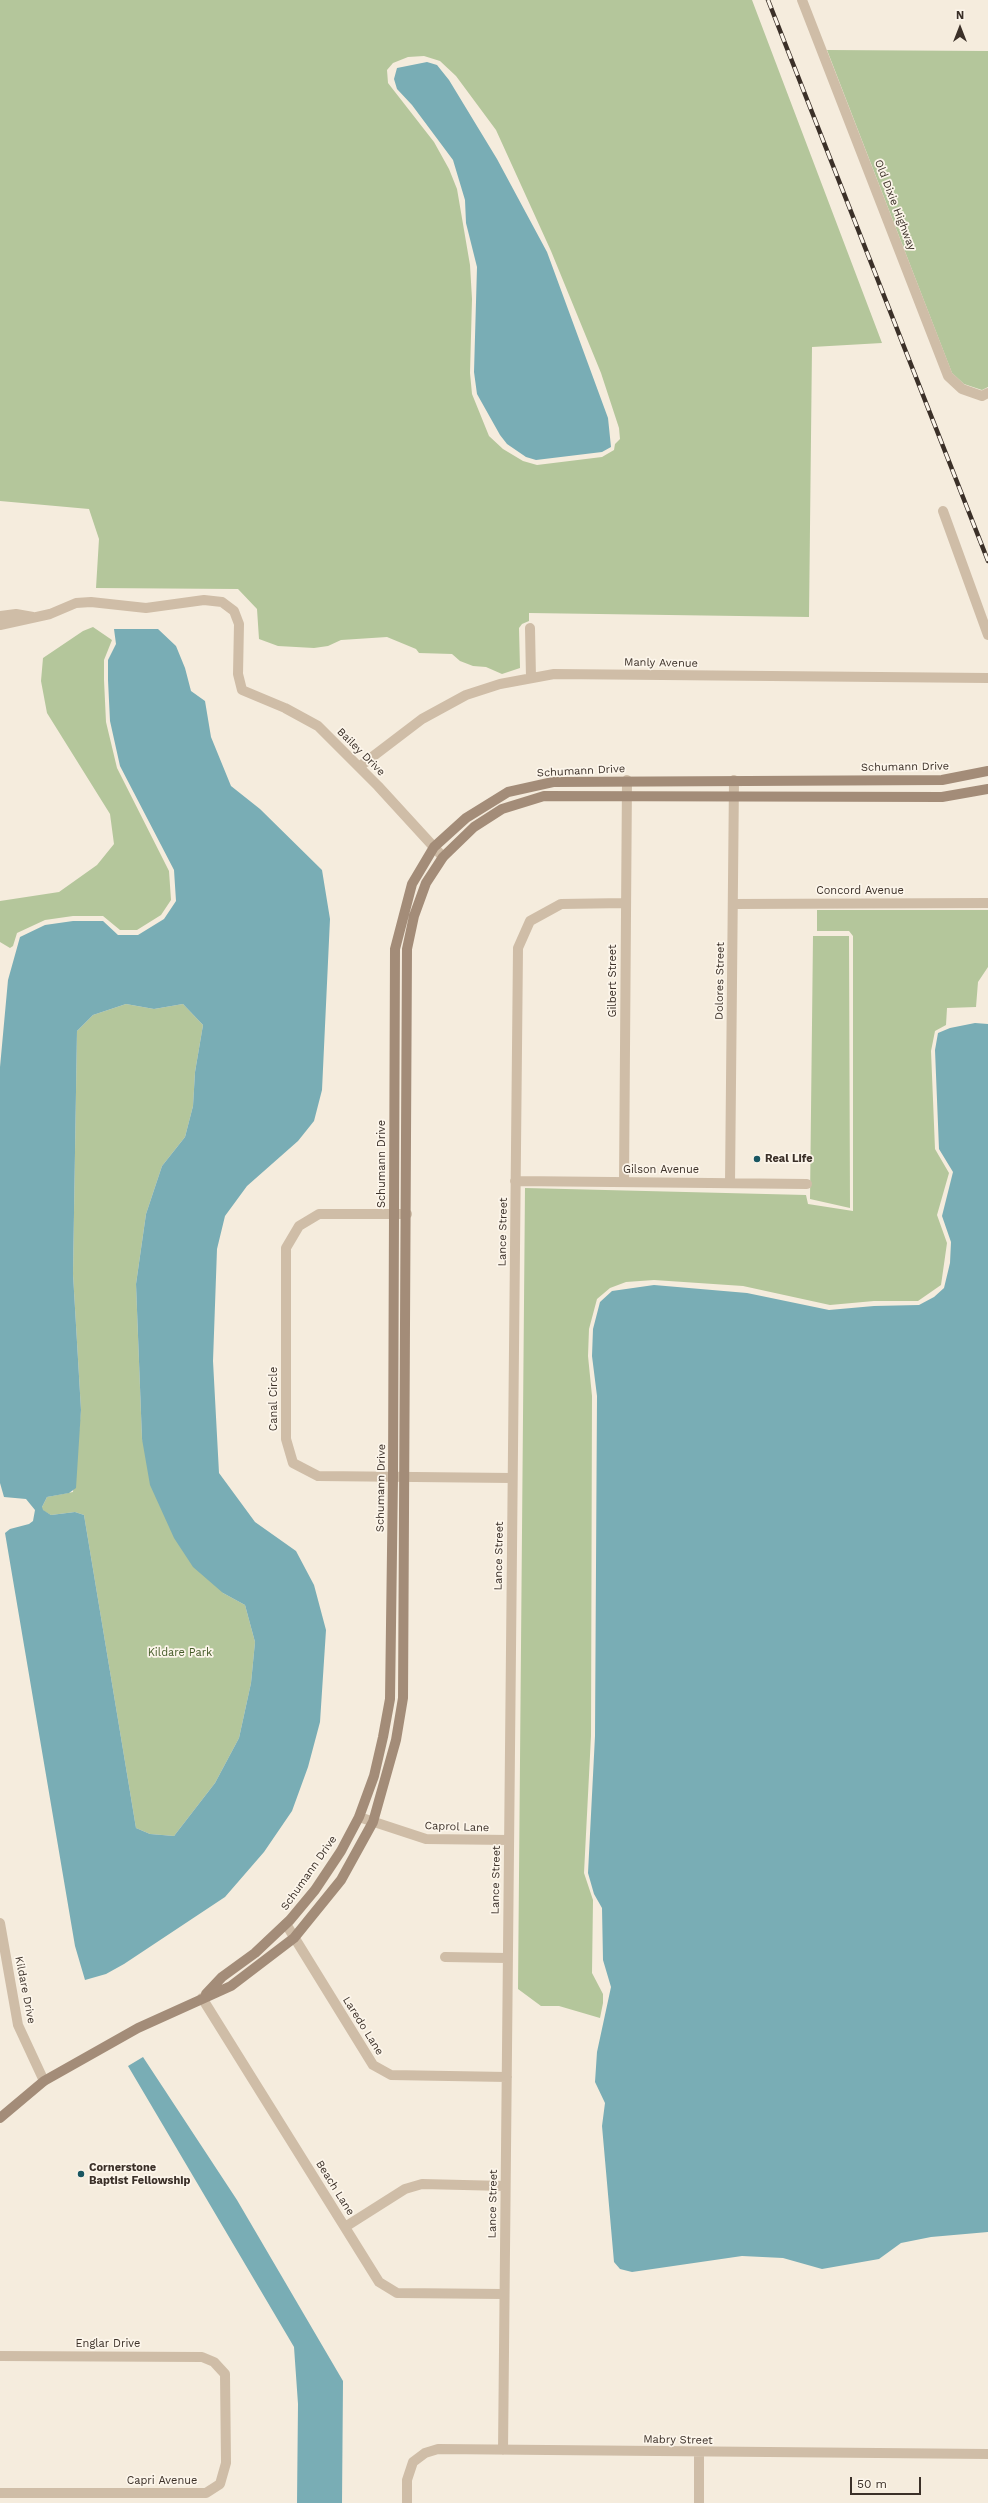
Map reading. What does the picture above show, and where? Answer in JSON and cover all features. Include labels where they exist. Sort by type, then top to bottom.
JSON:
[{"type":"street","name":"Old Dixie Highway","points":[[802,0],[948,376],[962,389],[982,396],[988,393]]},
{"type":"street","points":[[943,511],[988,635]]},
{"type":"street","name":"Bailey Drive","points":[[36,617],[76,603],[91,602],[146,608],[204,600],[222,602],[234,611],[239,624],[238,674],[242,690],[285,708],[318,726],[359,767],[444,858]]},
{"type":"street","points":[[0,616],[16,614],[36,617]]},
{"type":"street","points":[[0,625],[36,617]]},
{"type":"street","points":[[530,628],[531,678]]},
{"type":"street","name":"Manly Avenue","points":[[359,767],[422,720],[466,695],[500,684],[554,674],[988,678]]},
{"type":"street","name":"Schumann Drive","points":[[202,1998],[222,1977],[255,1953],[286,1924],[315,1890],[341,1851],[359,1816],[374,1776],[390,1699],[393,1477],[395,949],[412,884],[434,847],[466,818],[508,792],[553,782],[627,780],[942,780],[988,771]]},
{"type":"street","name":"Gilbert Street","points":[[624,1182],[627,780]]},
{"type":"street","name":"Dolores Street","points":[[730,1183],[734,780]]},
{"type":"street","points":[[942,780],[942,797]]},
{"type":"street","points":[[839,781],[840,796]]},
{"type":"street","name":"Schumann Drive","points":[[0,2118],[44,2081],[138,2028],[230,1986],[294,1938],[341,1880],[373,1822],[396,1740],[403,1698],[407,1214],[407,949],[414,916],[426,883],[444,858],[474,827],[502,809],[544,796],[627,795],[942,797],[988,789]]},
{"type":"street","name":"Lance Street","points":[[503,2450],[503,2294],[507,2077],[518,948],[530,921],[561,904],[626,903]]},
{"type":"street","name":"Concord Avenue","points":[[733,904],[988,903]]},
{"type":"street","name":"Gilson Avenue","points":[[515,1181],[807,1184]]},
{"type":"street","name":"Canal Circle","points":[[407,1214],[320,1214],[299,1226],[286,1248],[286,1439],[293,1463],[318,1476],[512,1478]]},
{"type":"street","name":"Caprol Lane","points":[[359,1816],[426,1839],[509,1840]]},
{"type":"street","name":"Kildare Drive","points":[[0,1923],[18,2025],[44,2081]]},
{"type":"street","name":"Laredo Lane","points":[[286,1924],[373,2065],[391,2075],[507,2077]]},
{"type":"street","points":[[445,1957],[507,1958]]},
{"type":"street","name":"Beach Lane","points":[[202,1998],[379,2282],[388,2289],[397,2293],[503,2294]]},
{"type":"street","points":[[345,2227],[405,2188],[422,2184],[505,2186]]},
{"type":"street","name":"Englar Drive","points":[[0,2356],[202,2357],[214,2362]]},
{"type":"street","name":"Capri Avenue","points":[[0,2493],[206,2493],[220,2484],[226,2463],[224,2374],[214,2362]]},
{"type":"street","name":"Mabry Street","points":[[407,2503],[407,2480],[413,2462],[425,2453],[438,2449],[988,2454]]},
{"type":"street","points":[[699,2452],[699,2503]]},
{"type":"green space","points":[[0,0],[752,0],[882,343],[812,347],[809,617],[529,613],[529,621],[522,624],[519,628],[520,668],[502,674],[486,667],[473,666],[460,661],[452,654],[419,653],[416,649],[387,637],[341,640],[328,646],[314,648],[278,646],[259,639],[257,609],[238,589],[96,588],[99,539],[89,509],[0,501]],"holes":[[[424,56],[440,61],[456,76],[496,130],[551,251],[601,373],[619,428],[620,439],[615,444],[614,450],[602,457],[537,465],[523,461],[503,449],[489,436],[472,394],[470,373],[472,299],[470,265],[457,189],[449,169],[434,142],[388,83],[387,70],[393,63],[408,57]]]},
{"type":"green space","points":[[827,50],[988,51],[988,387],[982,390],[964,384],[952,373]]},
{"type":"green space","points":[[93,627],[112,640],[104,660],[104,680],[106,722],[117,768],[169,871],[171,900],[161,915],[137,930],[120,930],[103,916],[73,916],[45,920],[17,933],[13,946],[10,948],[0,942],[0,901],[59,892],[97,865],[114,844],[110,814],[47,713],[41,681],[43,658],[83,631]]},
{"type":"green space","points":[[817,910],[988,910],[988,967],[978,982],[976,1007],[947,1008],[946,1025],[935,1031],[931,1051],[935,1149],[949,1173],[937,1215],[947,1243],[941,1285],[918,1301],[874,1301],[830,1305],[743,1286],[654,1280],[626,1282],[610,1288],[597,1299],[589,1329],[588,1356],[592,1396],[591,1736],[584,1873],[593,1900],[592,1973],[603,1994],[603,2003],[600,2018],[559,2006],[541,2006],[518,1989],[525,1188],[806,1195],[808,1204],[853,1211],[853,936],[849,931],[817,931]]},
{"type":"green space","points":[[813,936],[849,936],[850,1208],[810,1199]]},
{"type":"green space","name":"Kildare Park","points":[[126,1004],[154,1009],[183,1004],[203,1025],[195,1072],[193,1106],[185,1137],[162,1166],[146,1214],[136,1284],[142,1439],[223,1593],[245,1605],[255,1642],[251,1683],[239,1738],[215,1783],[174,1836],[150,1834],[136,1828],[84,1515],[75,1512],[51,1515],[42,1510],[47,1497],[73,1492],[81,1410],[73,1274],[77,1031],[93,1015]]},
{"type":"water","points":[[427,62],[437,65],[449,80],[497,159],[547,252],[608,418],[611,447],[602,452],[536,460],[526,457],[507,444],[500,435],[477,394],[474,372],[477,267],[466,223],[465,200],[453,160],[412,105],[397,89],[394,79],[397,68]]},
{"type":"water","points":[[114,629],[158,629],[176,646],[185,668],[191,691],[205,701],[211,737],[231,786],[260,809],[322,870],[330,919],[322,1090],[314,1121],[298,1141],[247,1186],[225,1216],[217,1249],[213,1361],[219,1473],[255,1522],[296,1551],[314,1585],[326,1630],[320,1722],[308,1767],[292,1811],[264,1852],[225,1897],[124,1964],[106,1974],[85,1980],[75,1946],[5,1533],[10,1529],[29,1524],[33,1521],[35,1510],[26,1499],[4,1497],[0,1483],[0,1067],[8,980],[20,937],[45,925],[73,921],[103,921],[118,935],[138,935],[164,919],[176,901],[174,870],[120,766],[110,721],[108,680],[108,660],[116,644]],"holes":[[[126,1004],[154,1009],[183,1004],[203,1025],[195,1072],[193,1106],[185,1137],[162,1166],[146,1214],[136,1284],[142,1439],[150,1485],[174,1538],[193,1567],[223,1593],[245,1605],[255,1642],[251,1683],[239,1738],[215,1783],[174,1836],[150,1834],[136,1828],[84,1515],[75,1512],[51,1515],[43,1510],[42,1507],[47,1497],[69,1493],[76,1488],[81,1410],[73,1274],[77,1031],[93,1015]]]},
{"type":"water","points":[[975,1023],[988,1024],[988,2232],[931,2237],[901,2243],[879,2259],[822,2269],[783,2258],[742,2256],[632,2272],[620,2269],[614,2262],[602,2126],[605,2103],[595,2082],[597,2052],[611,1987],[603,1960],[602,1908],[594,1894],[588,1873],[595,1736],[597,1396],[592,1356],[593,1329],[600,1302],[612,1291],[654,1285],[747,1293],[829,1310],[874,1306],[919,1305],[934,1297],[944,1288],[950,1263],[951,1242],[942,1216],[953,1172],[939,1149],[935,1050],[938,1033],[950,1028]]},
{"type":"water","points":[[143,2057],[237,2200],[343,2381],[342,2503],[297,2503],[298,2404],[294,2347],[128,2066]]},
{"type":"railway","points":[[768,0],[988,561]]},
{"type":"place","name":"Real Life","points":[[757,1159]]},
{"type":"place","name":"Cornerstone Baptist Fellowship","points":[[81,2174]]}]
